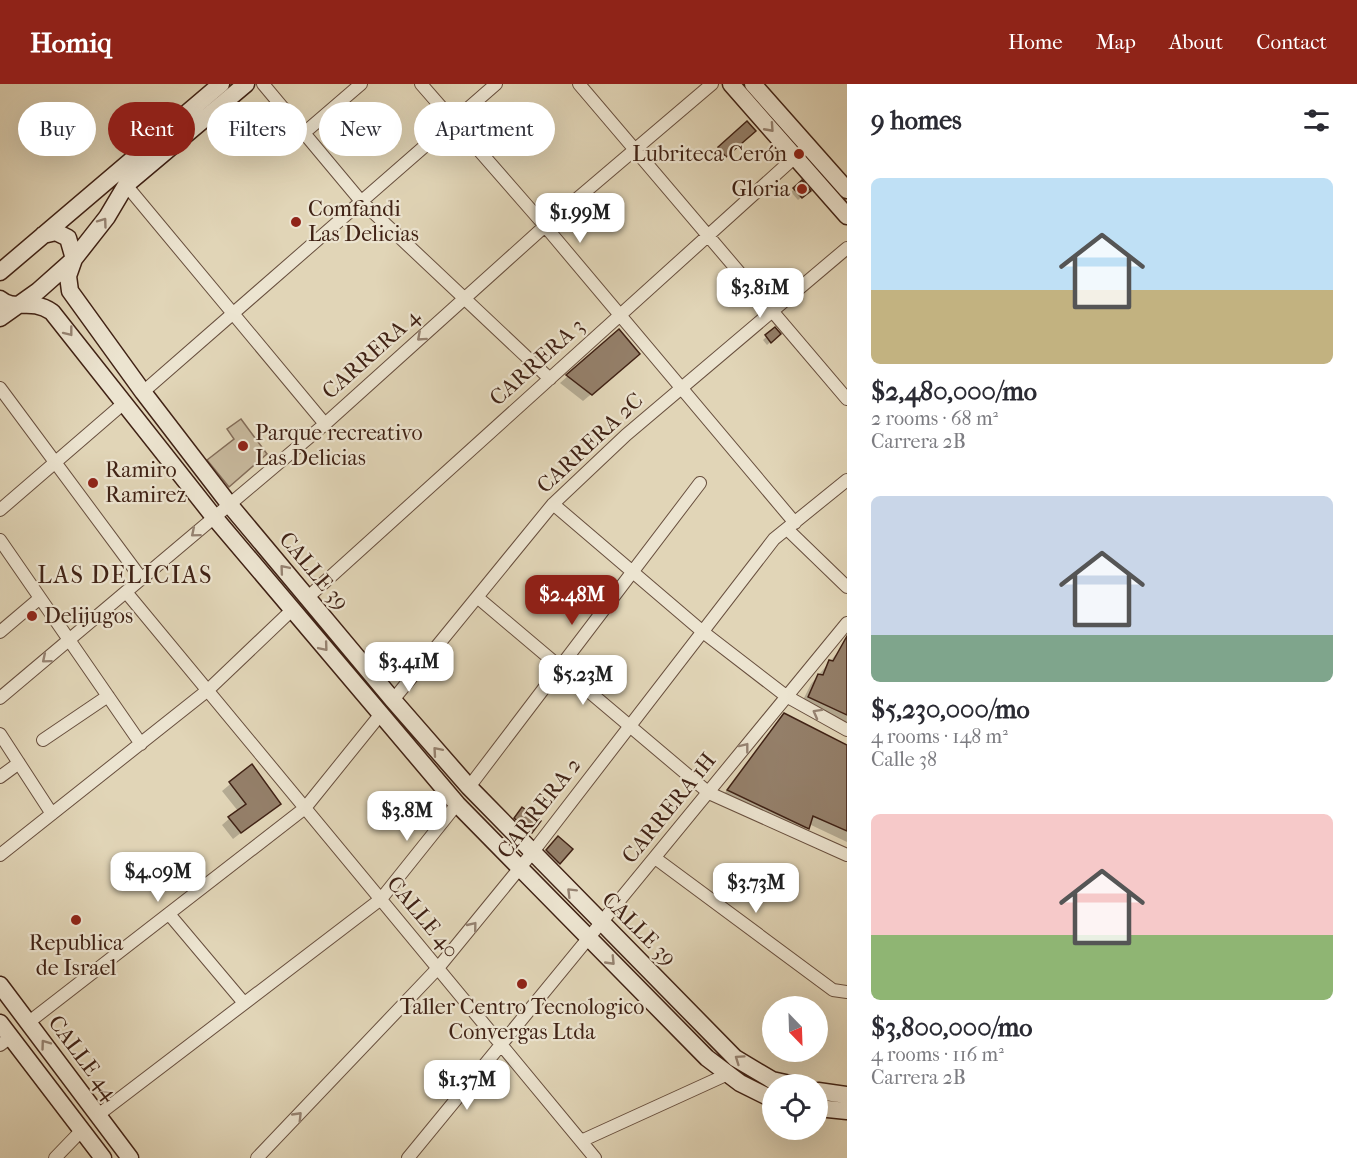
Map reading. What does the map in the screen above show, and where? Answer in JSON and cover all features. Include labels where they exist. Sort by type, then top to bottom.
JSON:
[{"type":"street","points":[[0,272],[222,84]]},
{"type":"street","points":[[0,318],[23,303],[74,259],[107,217],[126,185],[246,84]]},
{"type":"street","points":[[263,84],[278,102]]},
{"type":"street","points":[[307,130],[361,84]]},
{"type":"street","points":[[421,84],[437,102]]},
{"type":"street","points":[[475,102],[496,84]]},
{"type":"street","points":[[579,84],[847,399]]},
{"type":"street","name":"CARRERA 4","points":[[0,698],[325,424],[465,297],[712,84]]},
{"type":"street","points":[[731,84],[847,216]]},
{"type":"street","points":[[753,84],[847,190]]},
{"type":"street","points":[[307,137],[360,200],[550,379]]},
{"type":"street","points":[[143,392],[414,154]]},
{"type":"street","points":[[484,156],[620,315],[791,526],[847,587]]},
{"type":"street","name":"CARRERA 3","points":[[308,598],[795,156]]},
{"type":"street","points":[[126,185],[325,424]]},
{"type":"street","points":[[43,235],[56,232],[68,238],[74,259]]},
{"type":"street","name":"CARRERA 2C","points":[[393,700],[553,504],[626,435],[847,248]]},
{"type":"street","name":"CALLE 39","points":[[74,259],[68,276],[70,291],[143,392],[230,504],[393,700],[469,787],[532,853],[735,1058],[762,1074]]},
{"type":"street","name":"CALLE 39","points":[[0,298],[14,305],[37,303],[52,312],[214,517],[457,804],[707,1058],[740,1083],[762,1094]]},
{"type":"street","points":[[0,388],[141,578]]},
{"type":"street","points":[[0,510],[124,404]]},
{"type":"street","name":"CARRERA 2","points":[[257,1158],[438,968],[532,853],[774,539],[847,480]]},
{"type":"street","points":[[469,787],[700,483]]},
{"type":"street","points":[[553,504],[703,632],[786,696],[847,730]]},
{"type":"street","points":[[0,540],[141,744]]},
{"type":"street","name":"CALLE 40","points":[[126,592],[595,1158]]},
{"type":"street","points":[[477,597],[709,793],[847,855]]},
{"type":"street","points":[[0,632],[40,598]]},
{"type":"street","points":[[0,855],[208,690],[292,609]]},
{"type":"street","name":"CARRERA 1H","points":[[408,1158],[847,623]]},
{"type":"street","points":[[43,740],[108,696]]},
{"type":"street","points":[[29,1022],[305,808],[380,715]]},
{"type":"street","points":[[0,734],[52,814]]},
{"type":"street","points":[[0,777],[19,763]]},
{"type":"street","points":[[98,1115],[381,899],[457,804]]},
{"type":"street","points":[[654,858],[833,990],[847,992]]},
{"type":"street","points":[[169,914],[244,1003]]},
{"type":"street","name":"CALLE 44","points":[[0,985],[130,1158]]},
{"type":"street","name":"CALLE 44","points":[[0,1023],[5,1041],[51,1089],[103,1158]]},
{"type":"street","points":[[581,1141],[728,1074]]},
{"type":"street","points":[[51,1089],[68,1076]]},
{"type":"street","points":[[55,1158],[82,1130]]},
{"type":"shaded area","name":"Parque recreativo Las Delicias","points":[[241,419],[267,454],[229,487],[207,460],[234,439],[227,429]]},
{"type":"building","points":[[747,121],[756,131],[726,157],[718,147]]},
{"type":"building","name":"Gloria","points":[[802,180],[811,191],[802,198],[793,188]]},
{"type":"building","points":[[775,327],[781,334],[771,343],[765,335]]},
{"type":"building","points":[[619,329],[640,354],[592,395],[566,375]]},
{"type":"building","points":[[847,636],[847,715],[808,697],[818,674],[823,675],[829,660],[833,661]]},
{"type":"building","points":[[784,713],[847,745],[847,831],[813,816],[809,829],[727,790]]},
{"type":"building","points":[[252,764],[281,804],[241,833],[228,817],[246,804],[229,782]]},
{"type":"building","points":[[522,807],[541,821],[532,833],[514,818]]},
{"type":"building","points":[[558,836],[573,849],[560,864],[546,850]]},
{"type":"place","name":"Lubriteca Cerón","points":[[799,154]]},
{"type":"place","name":"Gloria","points":[[802,189]]},
{"type":"place","name":"Comfandi Las Delicias","points":[[296,222]]},
{"type":"place","name":"Parque recreativo Las Delicias","points":[[243,446]]},
{"type":"place","name":"Ramiro Ramirez","points":[[93,483]]},
{"type":"place","name":"Delijugos","points":[[32,616]]},
{"type":"place","name":"Republica de Israel","points":[[76,920]]},
{"type":"place","name":"Taller Centro Tecnologico Convergas Ltda","points":[[522,984]]},
{"type":"district","name":"LAS DELICIAS","points":[[125,575]]}]
